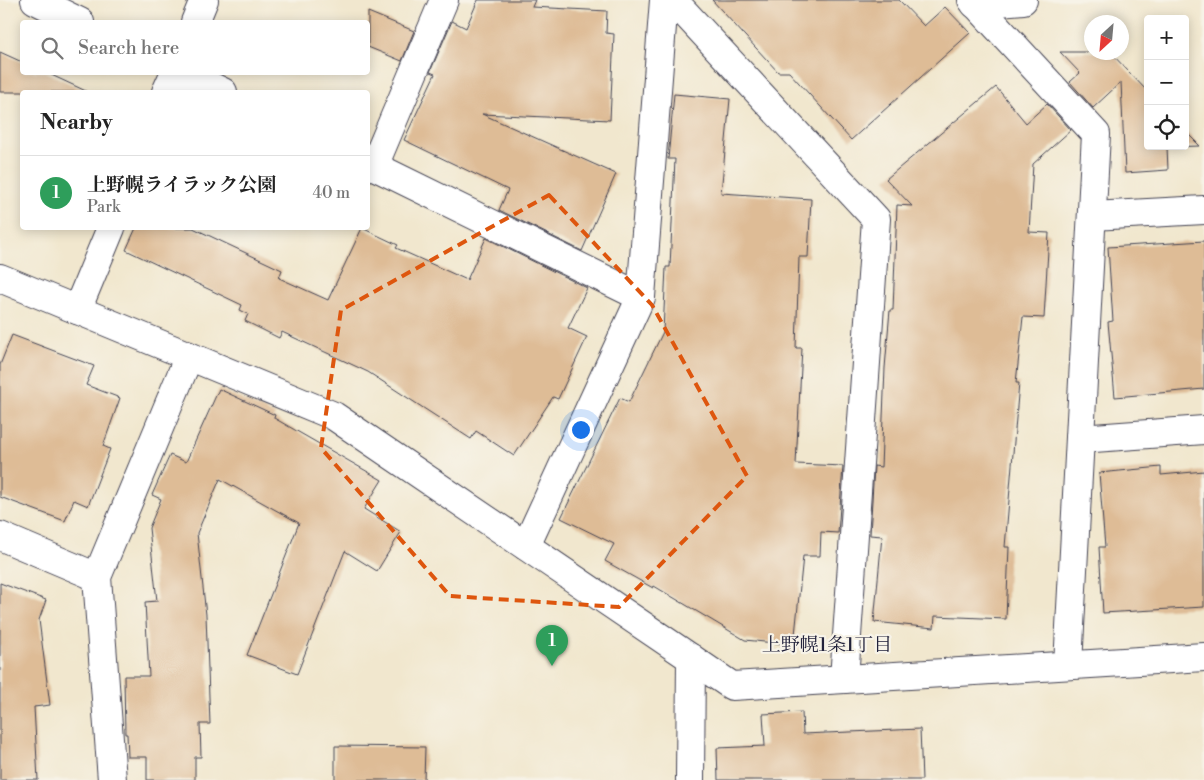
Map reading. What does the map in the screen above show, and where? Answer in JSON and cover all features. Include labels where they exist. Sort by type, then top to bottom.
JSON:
[{"type":"street","points":[[35,0],[76,20]]},
{"type":"street","points":[[196,20],[204,0]]},
{"type":"street","points":[[444,0],[371,164],[641,297]]},
{"type":"street","points":[[526,546],[641,297],[664,0]]},
{"type":"street","points":[[673,0],[876,219],[844,679]]},
{"type":"street","points":[[974,2],[1023,0]]},
{"type":"street","points":[[974,2],[1096,134],[1068,665]]},
{"type":"street","points":[[167,90],[173,75]]},
{"type":"street","points":[[188,75],[219,90]]},
{"type":"street","points":[[1092,216],[1204,210]]},
{"type":"street","points":[[77,310],[110,230]]},
{"type":"street","points":[[0,278],[334,416],[732,686],[1204,657]]},
{"type":"street","points":[[112,780],[97,577],[189,356]]},
{"type":"street","points":[[1080,439],[1204,430]]},
{"type":"street","points":[[0,536],[97,577]]},
{"type":"street","points":[[690,780],[691,658]]},
{"type":"highlighted area","points":[[549,195],[652,305],[747,476],[619,607],[450,596],[321,448],[341,310]]},
{"type":"building","points":[[478,0],[535,0],[532,7],[607,11],[606,33],[614,34],[610,120],[482,114],[616,174],[582,251],[499,210],[508,190],[404,140],[435,74],[430,72],[452,21],[466,28]]},
{"type":"building","points":[[712,0],[899,0],[924,26],[945,7],[970,33],[851,140],[789,72],[778,72]]},
{"type":"building","points":[[368,12],[414,31],[402,61],[370,48],[370,20],[368,20]]},
{"type":"building","points":[[0,52],[20,61],[20,75],[51,75],[84,90],[20,90],[20,92],[0,92]]},
{"type":"building","points":[[1060,52],[1084,52],[1084,60],[1118,60],[1144,88],[1144,150],[1167,150],[1168,170],[1125,173],[1121,82],[1093,108],[1070,82],[1080,73]]},
{"type":"building","points":[[996,87],[1026,123],[1047,104],[1071,130],[1033,164],[1029,232],[1049,233],[1044,318],[1023,317],[1016,383],[1019,383],[1005,547],[1009,547],[1006,619],[935,616],[934,628],[874,622],[882,536],[870,535],[874,466],[881,467],[885,368],[890,310],[893,310],[897,205],[912,206],[886,179]]},
{"type":"building","points":[[674,94],[730,99],[721,193],[811,199],[808,257],[799,257],[796,348],[802,348],[796,464],[843,466],[838,533],[821,532],[820,556],[803,556],[794,645],[745,640],[654,586],[653,588],[605,561],[614,544],[561,518],[620,398],[629,402],[663,332],[666,267],[670,267],[675,159],[668,159]]},
{"type":"building","points":[[1189,135],[1200,146],[1189,146]]},
{"type":"building","points":[[135,230],[197,230],[282,270],[279,278],[328,300],[361,230],[366,230],[398,245],[396,248],[467,280],[486,238],[587,288],[568,328],[587,337],[558,399],[553,397],[514,456],[476,431],[471,439],[368,372],[282,332],[279,338],[245,321],[248,314],[240,310],[242,305],[126,250]]},
{"type":"building","points":[[1204,241],[1204,389],[1115,397],[1108,322],[1113,321],[1108,247]]},
{"type":"building","points":[[12,335],[94,366],[86,385],[120,398],[103,446],[110,449],[88,506],[74,500],[65,521],[0,497],[0,365]]},
{"type":"building","points":[[219,389],[275,415],[274,418],[382,480],[364,509],[401,532],[377,571],[345,551],[297,674],[247,655],[299,523],[220,479],[197,533],[206,615],[210,724],[200,724],[201,757],[195,757],[195,780],[147,780],[147,757],[128,757],[127,734],[125,734],[124,676],[149,676],[145,602],[157,601],[149,528],[161,499],[152,495],[170,455],[186,462]]},
{"type":"building","points":[[1161,467],[1161,475],[1204,471],[1204,607],[1103,613],[1099,547],[1105,547],[1099,473]]},
{"type":"building","points":[[0,583],[46,600],[39,620],[50,705],[34,707],[38,780],[0,780]]},
{"type":"building","points":[[802,712],[803,734],[920,729],[922,780],[718,780],[717,748],[765,746],[763,714]]},
{"type":"building","points":[[335,746],[425,747],[424,780],[335,780]]},
{"type":"place","name":"上野幌ライラック公園","points":[[552,666]]},
{"type":"district","name":"上野幌1条1丁目","points":[[827,645]]}]
